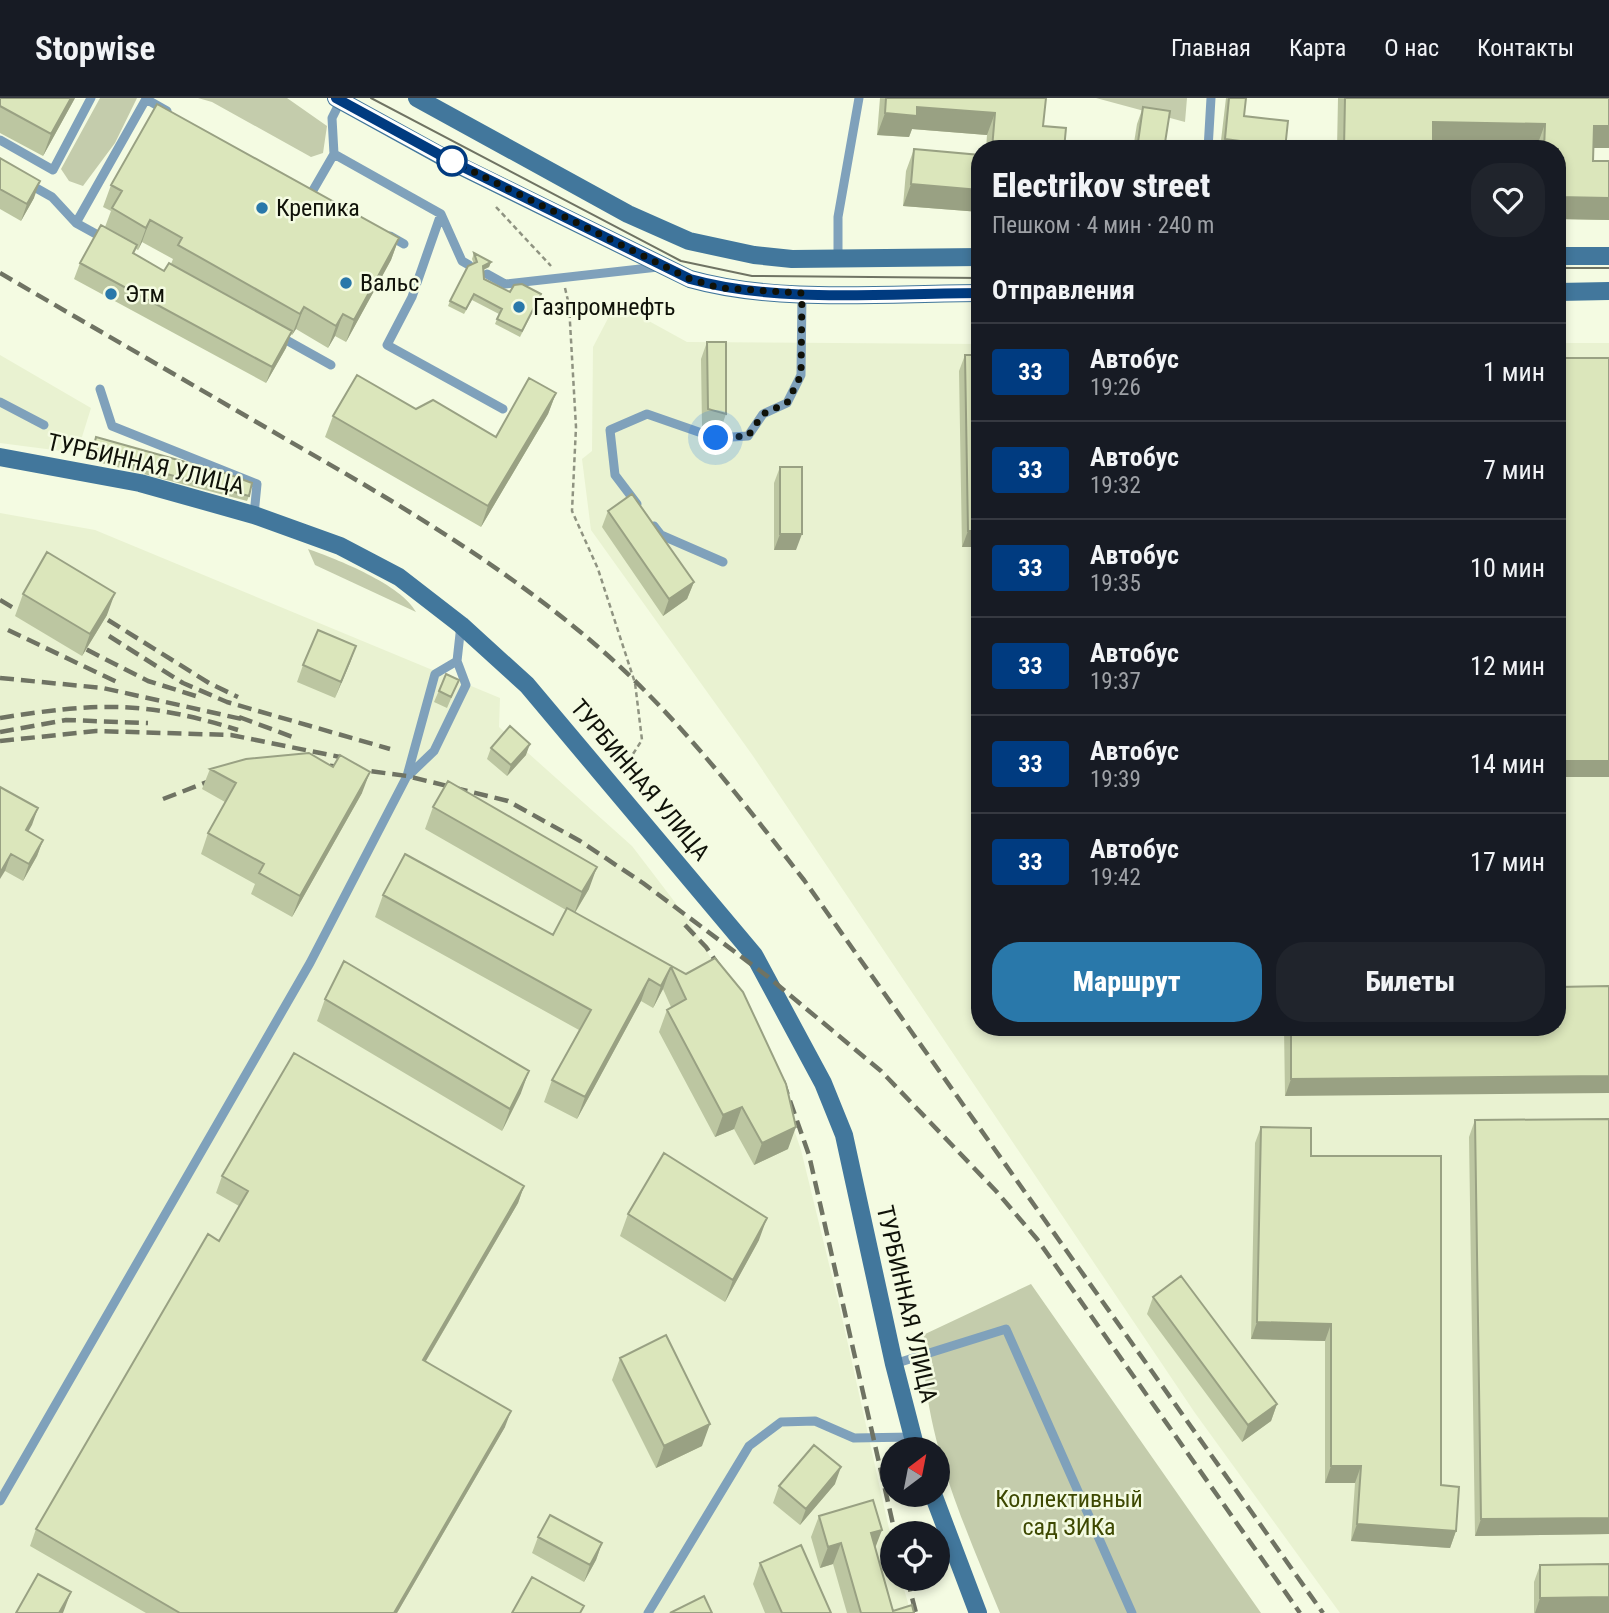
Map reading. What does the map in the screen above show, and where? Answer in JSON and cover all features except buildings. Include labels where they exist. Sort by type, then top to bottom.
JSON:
[{"type":"main road","points":[[417,98],[628,214],[676,236],[754,255],[792,259],[971,257]]},
{"type":"main road","points":[[339,99],[453,162],[660,267],[720,288],[802,293],[971,293]]},
{"type":"main road","points":[[1566,256],[1609,256]]},
{"type":"main road","points":[[1566,292],[1609,291]]},
{"type":"main road","name":"ТУРБИННАЯ УЛИЦА","points":[[0,457],[140,484],[254,515],[340,545],[398,577],[461,625],[527,685],[754,955],[823,1083],[844,1135],[912,1437]]},
{"type":"main road","points":[[938,1507],[978,1613]]},
{"type":"lane","points":[[0,140],[53,170],[91,98]]},
{"type":"lane","points":[[838,257],[838,217],[859,98]]},
{"type":"lane","points":[[1208,140],[1210,98]]},
{"type":"lane","points":[[76,223],[146,99],[181,119]]},
{"type":"lane","points":[[312,192],[334,154],[332,118],[339,99]]},
{"type":"lane","points":[[334,154],[441,215],[461,261],[469,265]]},
{"type":"lane","points":[[21,179],[52,197],[76,223],[113,243]]},
{"type":"lane","points":[[300,185],[323,198]]},
{"type":"lane","points":[[441,215],[412,297],[387,345],[503,408]]},
{"type":"lane","points":[[381,231],[404,244]]},
{"type":"lane","points":[[487,274],[505,284],[660,267]]},
{"type":"lane","points":[[723,562],[661,535],[615,475],[610,430],[647,414],[716,438],[748,436],[763,414],[787,403],[801,375],[802,293]]},
{"type":"lane","points":[[271,331],[331,365]]},
{"type":"lane","points":[[100,389],[112,426],[257,484],[254,515]]},
{"type":"lane","points":[[0,402],[44,425]]},
{"type":"lane","points":[[407,776],[434,751],[466,685],[457,661],[461,625]]},
{"type":"lane","points":[[0,1501],[310,963],[407,776],[435,674],[457,661]]},
{"type":"lane","points":[[894,1364],[1006,1329],[1132,1613]]},
{"type":"lane","points":[[648,1613],[749,1446],[781,1422],[815,1421],[854,1438],[880,1440]]},
{"type":"path","points":[[496,207],[563,279],[569,305],[576,426],[572,511],[598,569],[632,672],[642,740],[612,785]]},
{"type":"shaded area","points":[[616,303],[687,342],[971,344],[971,1036],[1566,1036],[1566,343],[1609,343],[1609,1613],[1340,1613],[1195,1413],[753,756],[591,530],[582,459],[592,451],[593,347]]},
{"type":"shaded area","points":[[0,355],[91,408],[77,453],[0,443]]},
{"type":"shaded area","points":[[0,513],[95,530],[500,698],[499,727],[632,846],[687,918],[746,1017],[779,1086],[801,1150],[880,1488],[880,1507],[884,1507],[887,1521],[880,1521],[880,1591],[905,1591],[911,1613],[0,1613]]},
{"type":"green space","points":[[100,98],[137,98],[115,143],[83,186],[69,181],[61,169]]},
{"type":"green space","points":[[198,98],[287,98],[327,126],[323,153],[311,157],[212,102]]},
{"type":"green space","points":[[1096,98],[1187,98],[1185,122]]},
{"type":"green space","points":[[308,549],[351,566],[383,583],[409,602],[416,612],[315,565]]},
{"type":"green space","name":"Коллективный сад ЗИКа","points":[[1031,1284],[1261,1613],[1000,1613],[950,1484],[950,1437],[936,1437],[934,1431],[924,1368],[933,1365],[923,1335]]},
{"type":"tram line","points":[[371,98],[681,261],[752,276],[971,278]]},
{"type":"tram line","points":[[1566,268],[1609,268]]},
{"type":"railway","points":[[0,273],[448,536],[561,616],[654,700],[706,758],[804,880],[1323,1613]]},
{"type":"railway","points":[[0,600],[32,619]]},
{"type":"railway","points":[[108,620],[209,683],[238,697]]},
{"type":"railway","points":[[8,630],[119,683]]},
{"type":"railway","points":[[109,636],[183,683],[227,702],[390,749]]},
{"type":"railway","points":[[68,640],[148,681],[199,697]]},
{"type":"railway","points":[[0,678],[103,688],[246,720]]},
{"type":"railway","points":[[0,718],[64,709],[119,707],[175,713],[238,730]]},
{"type":"railway","points":[[239,717],[298,739]]},
{"type":"railway","points":[[0,732],[66,720],[148,723]]},
{"type":"railway","points":[[0,741],[96,731],[231,735],[340,757]]},
{"type":"railway","points":[[309,763],[407,776],[508,801],[580,841],[643,883],[767,976],[881,1071],[996,1191],[1037,1239],[1300,1613]]},
{"type":"railway","points":[[163,799],[223,776]]},
{"type":"railway","points":[[685,925],[706,947],[724,973]]},
{"type":"railway","points":[[783,1081],[809,1155],[892,1521]]},
{"type":"railway","points":[[910,1591],[916,1613]]},
{"type":"bus line","name":"33","points":[[336,98],[453,162],[660,267],[690,279],[720,288],[757,292],[971,293]]},
{"type":"place","name":"Крепика","points":[[262,208]]},
{"type":"place","name":"Вальс","points":[[346,283]]},
{"type":"place","name":"Этм","points":[[111,294]]},
{"type":"place","name":"Газпромнефть","points":[[519,307]]},
{"type":"route","points":[[452,161],[660,267],[690,279],[720,288],[802,293],[801,375],[787,403],[763,414],[748,436],[716,438]]}]
